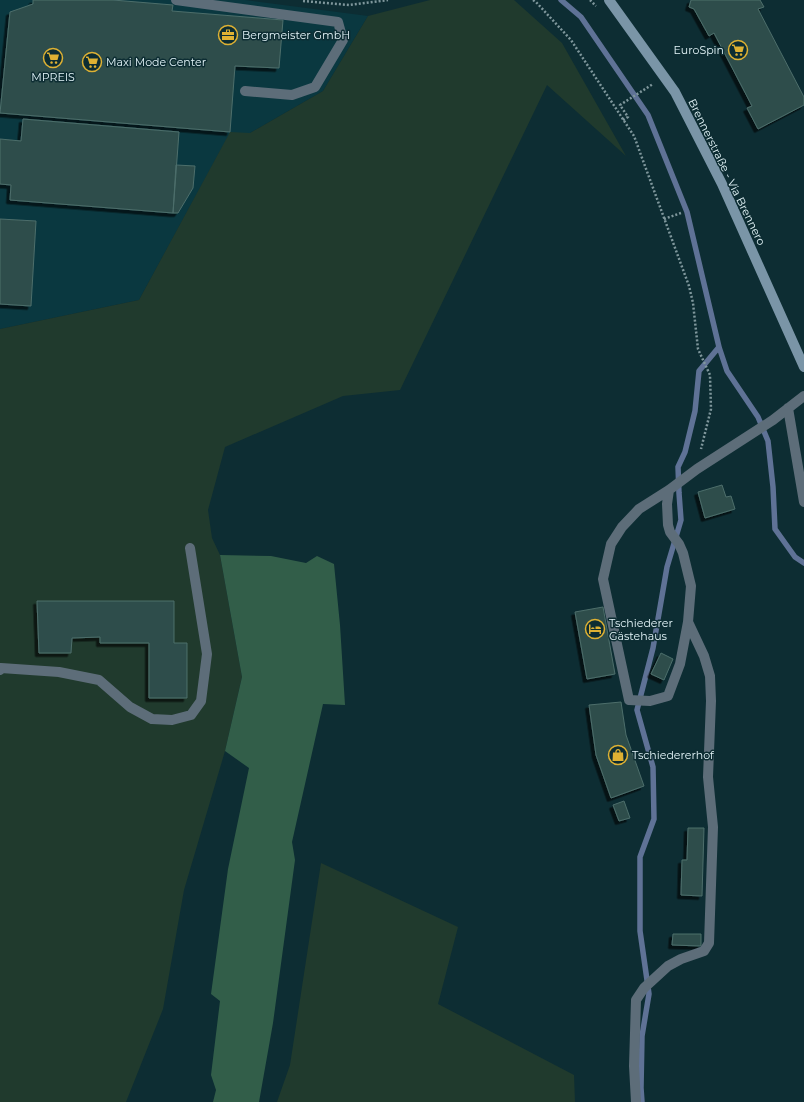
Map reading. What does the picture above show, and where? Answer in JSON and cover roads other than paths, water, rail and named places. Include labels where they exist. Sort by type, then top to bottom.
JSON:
[{"type":"main road","name":"Brennerstraße - Via Brennero","points":[[609,0],[674,92],[722,184],[804,367]]},
{"type":"lane","points":[[176,0],[338,22],[343,40],[315,87],[292,95],[245,91]]},
{"type":"lane","points":[[672,487],[667,504],[668,525],[670,532],[684,553],[691,586],[688,622],[680,664],[668,696],[650,702],[629,700],[603,579],[611,544],[622,527],[639,509],[697,469],[773,420],[804,396]]},
{"type":"lane","points":[[788,408],[804,502]]},
{"type":"lane","points":[[0,670],[1,668],[7,668],[59,672],[99,680],[130,706],[152,719],[172,720],[191,715],[201,701],[207,654],[190,548]]},
{"type":"lane","points":[[636,1102],[634,1066],[636,1000],[644,988],[668,966],[681,959],[704,951],[709,942],[713,827],[708,777],[711,701],[710,676],[704,656],[688,622]]},
{"type":"waterway","points":[[561,0],[581,17],[648,115],[687,212],[719,347],[727,371],[758,417],[768,441],[773,487],[775,529],[795,557],[804,563]]},
{"type":"waterway","points":[[642,1102],[642,1036],[649,994],[640,931],[640,857],[654,819],[653,767],[637,710],[653,648],[667,567],[681,520],[678,467],[685,452],[695,411],[699,371],[719,347]]},
{"type":"place","name":"Bergmeister GmbH","points":[[228,35]]},
{"type":"place","name":"EuroSpin","points":[[738,50]]},
{"type":"place","name":"MPREIS","points":[[53,58]]},
{"type":"place","name":"Maxi Mode Center","points":[[92,62]]},
{"type":"place","name":"Tschiederer Gästehaus","points":[[595,629]]},
{"type":"place","name":"Tschiedererhof","points":[[618,755]]}]
